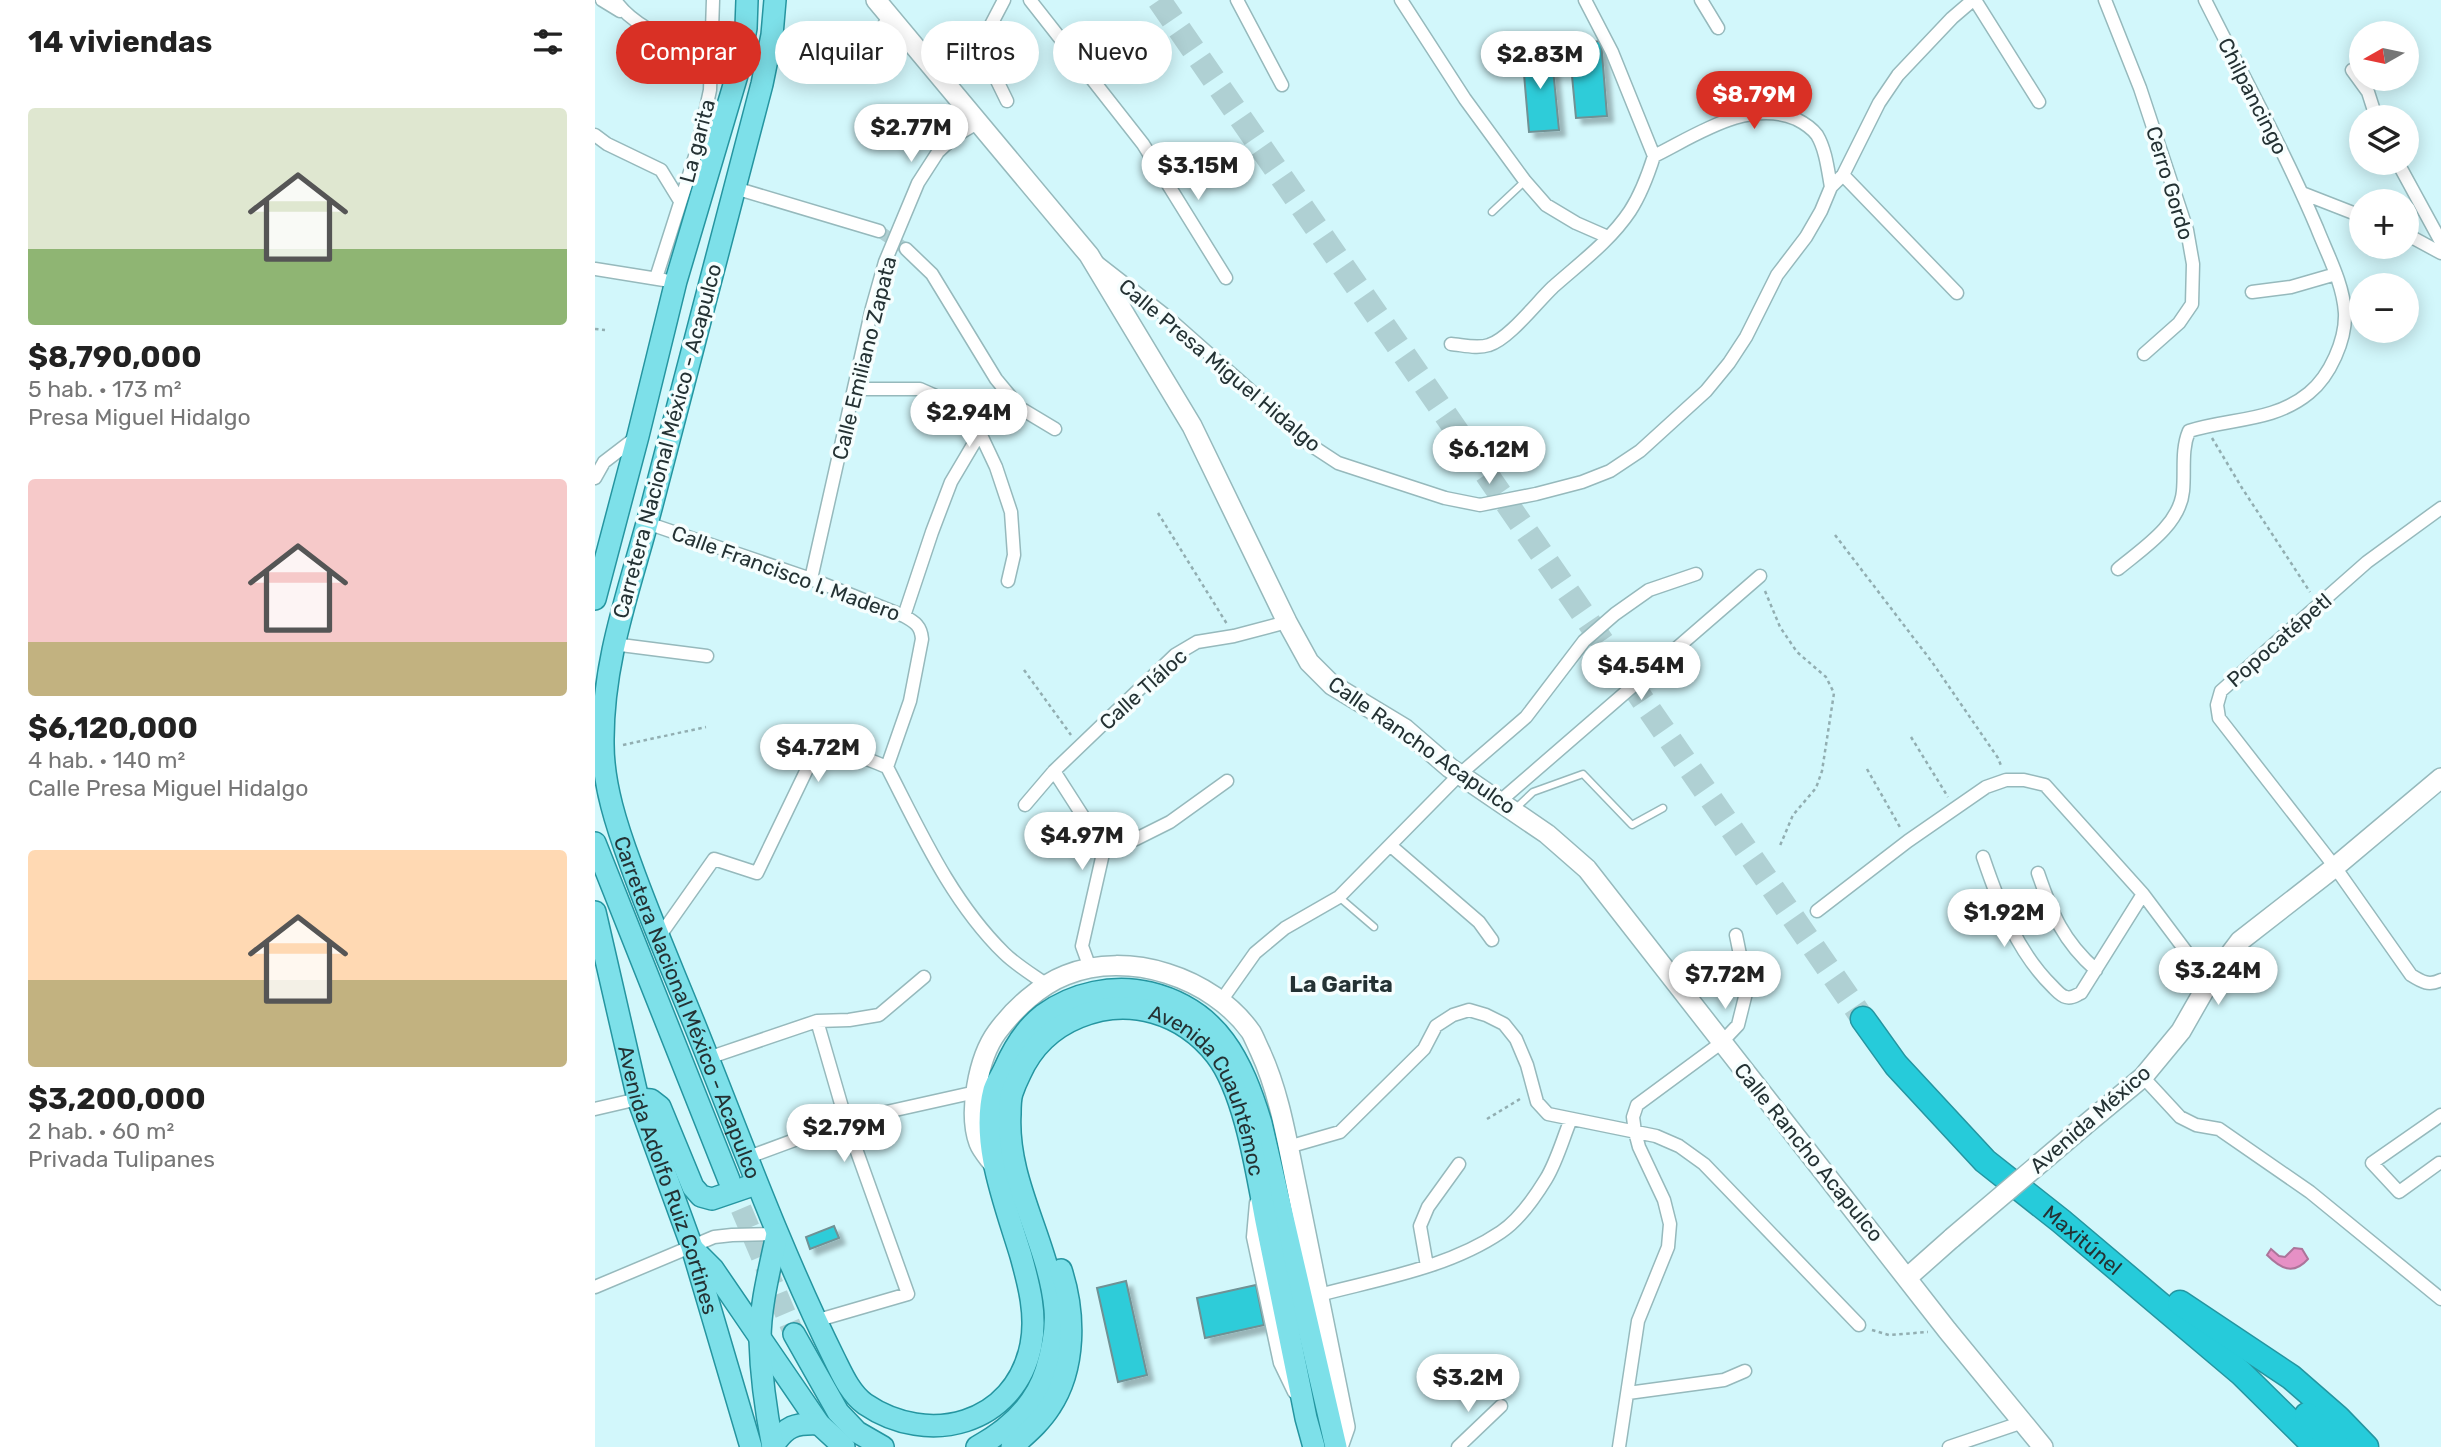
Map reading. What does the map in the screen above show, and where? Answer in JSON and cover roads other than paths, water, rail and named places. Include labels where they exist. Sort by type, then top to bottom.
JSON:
[{"type":"highway","name":"Maxitúnel","points":[[1863,1019],[1896,1065],[1985,1161],[2061,1221],[2241,1373],[2316,1447]]},
{"type":"highway","points":[[2061,1221],[2291,1377],[2366,1447]]},
{"type":"highway","points":[[2230,1338],[2338,1447]]},
{"type":"main road","name":"Carretera Nacional México - Acapulco","points":[[595,599],[638,436],[666,280],[737,75],[746,28],[747,0]]},
{"type":"main road","name":"Carretera Nacional México - Acapulco","points":[[775,0],[772,35],[762,84],[613,644],[605,687],[603,750],[618,830],[777,1234]]},
{"type":"main road","name":"Calle Rancho Acapulco","points":[[876,0],[1089,255],[1192,426],[1309,662],[1332,685],[1405,729],[1460,774],[1548,834],[1587,869],[1947,1330],[2043,1447]]},
{"type":"main road","name":"Avenida México","points":[[1908,1277],[2143,1077],[2181,1031],[2209,982],[2240,941],[2335,867],[2441,778]]},
{"type":"main road","name":"Carretera Nacional México - Acapulco","points":[[595,843],[729,1180]]},
{"type":"main road","name":"Avenida Adolfo Ruiz Cortines","points":[[595,912],[601,963],[638,1098],[692,1247],[751,1447]]},
{"type":"main road","name":"Avenida Cuauhtémoc","points":[[994,1165],[980,1145],[974,1121],[981,1067],[996,1033],[1024,1003],[1047,985],[1065,975],[1090,968],[1123,965],[1185,979],[1221,1001],[1251,1032],[1272,1079],[1345,1427],[1337,1447]]},
{"type":"main road","name":"Avenida Cuauhtémoc","points":[[777,1234],[815,1321],[845,1380],[860,1401],[888,1420],[916,1429],[947,1429],[980,1419],[1006,1399],[1022,1375],[1032,1344],[1034,1313],[1027,1278],[994,1165],[991,1123],[994,1090],[1014,1048],[1036,1020],[1060,1004],[1086,994],[1114,989],[1147,992],[1182,1004],[1209,1022],[1230,1047],[1249,1083],[1261,1123],[1337,1447]]},
{"type":"main road","name":"Avenida Cuauhtémoc","points":[[977,1447],[999,1436],[1023,1412],[1042,1382],[1053,1348],[1055,1310],[1049,1275],[1014,1165],[1009,1126],[1011,1095],[1027,1059],[1046,1036],[1066,1022],[1089,1013],[1119,1007],[1143,1009],[1172,1017],[1196,1034],[1217,1056],[1234,1089],[1258,1182],[1314,1447]]},
{"type":"main road","points":[[638,1098],[651,1100],[660,1107],[693,1187],[701,1196],[712,1199],[756,1185]]},
{"type":"main road","points":[[1012,1447],[1050,1407],[1063,1378],[1070,1346],[1070,1309],[1062,1271],[1033,1227]]},
{"type":"main road","points":[[773,1447],[764,1397],[760,1338],[764,1298],[777,1234]]},
{"type":"main road","points":[[692,1247],[713,1269],[819,1424],[844,1447]]},
{"type":"main road","points":[[795,1334],[838,1412],[857,1432],[883,1447]]},
{"type":"main road","points":[[773,1447],[782,1432],[800,1423],[819,1424]]},
{"type":"street","points":[[602,0],[636,21]]},
{"type":"street","points":[[615,0],[624,13]]},
{"type":"street","name":"La garita","points":[[713,0],[713,21]]},
{"type":"street","points":[[1004,0],[982,42],[986,58],[1007,101]]},
{"type":"street","points":[[1030,0],[1143,144],[1226,278]]},
{"type":"street","points":[[1237,0],[1282,85]]},
{"type":"street","points":[[1401,0],[1465,99],[1525,181],[1546,205],[1576,223],[1608,237]]},
{"type":"street","points":[[1451,344],[1474,347],[1489,345],[1502,338],[1608,237],[1630,211],[1645,183],[1654,156],[1612,52],[1585,0]]},
{"type":"street","points":[[1700,0],[1718,28]]},
{"type":"street","points":[[1831,187],[1843,175],[1878,103],[1898,75],[1952,18],[1974,0],[2039,102]]},
{"type":"street","name":"Cerro Gordo","points":[[2105,0],[2140,89],[2179,204],[2193,264],[2192,303],[2179,323],[2144,354]]},
{"type":"street","name":"Chilpancingo","points":[[2205,0],[2302,193]]},
{"type":"street","points":[[887,21],[890,17]]},
{"type":"street","name":"La garita","points":[[666,280],[680,201],[697,150],[710,84]]},
{"type":"street","points":[[1654,156],[1727,120],[1744,115],[1789,116],[1808,125],[1818,136],[1831,187]]},
{"type":"street","name":"Calle Emiliano Zapata","points":[[811,579],[872,308],[885,262],[918,183],[938,152],[955,136],[977,123]]},
{"type":"street","points":[[595,135],[607,144],[661,170],[680,201]]},
{"type":"street","points":[[1843,175],[1957,293]]},
{"type":"street","points":[[2405,175],[2441,242]]},
{"type":"street","name":"Calle Presa Miguel Hidalgo","points":[[1089,255],[1175,324],[1306,442],[1338,463],[1445,498],[1480,505],[1582,482],[1610,471],[1663,433],[1729,363],[1746,337],[1777,275],[1806,237],[1831,187]]},
{"type":"street","points":[[734,188],[879,231]]},
{"type":"street","points":[[2302,193],[2349,211]]},
{"type":"street","points":[[2118,569],[2150,543],[2176,514],[2183,494],[2185,440],[2189,431],[2281,411],[2309,393],[2325,375],[2339,346],[2345,316],[2342,291],[2302,193]]},
{"type":"street","points":[[2419,241],[2441,253]]},
{"type":"street","points":[[906,249],[932,274],[996,379],[1020,408],[1055,429]]},
{"type":"street","points":[[595,269],[666,280]]},
{"type":"street","points":[[2252,292],[2291,287],[2336,274]]},
{"type":"street","points":[[854,389],[920,389],[945,400],[980,433],[996,467],[1011,512],[1014,555],[1008,581]]},
{"type":"street","points":[[904,616],[951,482],[980,433]]},
{"type":"street","points":[[595,478],[604,462],[638,436]]},
{"type":"street","name":"Popocatépetl","points":[[2441,508],[2367,562],[2221,691],[2217,705],[2219,718],[2335,867],[2411,975],[2423,983],[2441,980]]},
{"type":"street","name":"Calle Francisco I. Madero","points":[[647,523],[811,579],[904,616],[922,629],[910,701],[887,766]]},
{"type":"street","points":[[1221,1001],[1255,953],[1285,928],[1339,897],[1460,774],[1526,717],[1584,641],[1615,614],[1649,590],[1696,574]]},
{"type":"street","points":[[1507,806],[1761,576]]},
{"type":"street","name":"Calle Tláloc","points":[[1024,805],[1054,771],[1175,655],[1197,642],[1234,636],[1287,622]]},
{"type":"street","points":[[613,644],[707,656]]},
{"type":"street","points":[[659,937],[715,859],[757,873],[809,765],[825,755],[842,751],[887,766],[936,862],[971,915],[1004,954],[1047,985]]},
{"type":"street","points":[[1054,771],[1104,849],[1082,946],[1090,968]]},
{"type":"street","points":[[1104,849],[1136,839],[1170,822],[1227,780]]},
{"type":"street","points":[[1817,911],[1908,841],[1986,787],[2005,780],[2024,780],[2045,785],[2143,894],[2209,982]]},
{"type":"street","points":[[1391,846],[1479,922],[1492,940]]},
{"type":"street","points":[[1983,857],[1997,899],[2036,970],[2063,997],[2070,998],[2081,993],[2143,894]]},
{"type":"street","points":[[2038,873],[2058,926],[2076,952],[2096,970]]},
{"type":"street","points":[[1619,1447],[1638,1321],[1668,1247],[1670,1224],[1664,1200],[1639,1147],[1633,1118],[1637,1105],[1721,1042],[1738,1025],[1747,989],[1736,935]]},
{"type":"street","points":[[708,1058],[817,1021],[879,1015],[924,977]]},
{"type":"street","points":[[1288,1147],[1340,1132],[1424,1049],[1436,1026],[1453,1015],[1469,1010],[1486,1015],[1504,1024],[1516,1039],[1528,1065],[1537,1102],[1548,1114],[1656,1136],[1679,1146],[1704,1164],[1859,1325]]},
{"type":"street","points":[[815,1321],[908,1294],[846,1121],[817,1021]]},
{"type":"street","points":[[2143,1077],[2180,1117],[2196,1125],[2218,1129],[2310,1192],[2441,1298]]},
{"type":"street","points":[[746,1158],[846,1121],[976,1092]]},
{"type":"street","points":[[595,1110],[638,1098]]},
{"type":"street","points":[[2439,1163],[2399,1192],[2372,1163],[2441,1115]]},
{"type":"street","points":[[1319,1295],[1427,1266],[1464,1252],[1503,1231],[1526,1208],[1547,1177],[1571,1119]]},
{"type":"street","points":[[1427,1266],[1420,1226],[1428,1208],[1459,1164]]},
{"type":"street","points":[[595,1287],[714,1237],[777,1234]]},
{"type":"street","points":[[1628,1393],[1724,1381],[1745,1371]]},
{"type":"street","points":[[1458,1447],[1501,1406]]},
{"type":"street","points":[[1949,1447],[2023,1422]]},
{"type":"lane","points":[[1492,212],[1525,181]]},
{"type":"lane","points":[[1507,806],[1533,792],[1583,774],[1632,825],[1663,808]]},
{"type":"lane","points":[[1339,897],[1374,927]]},
{"type":"tunnel","points":[[1159,0],[1863,1019]]},
{"type":"tunnel","points":[[879,231],[906,249]]},
{"type":"tunnel","points":[[729,1180],[794,1334]]},
{"type":"district","name":"La Garita","points":[[1341,984]]}]
